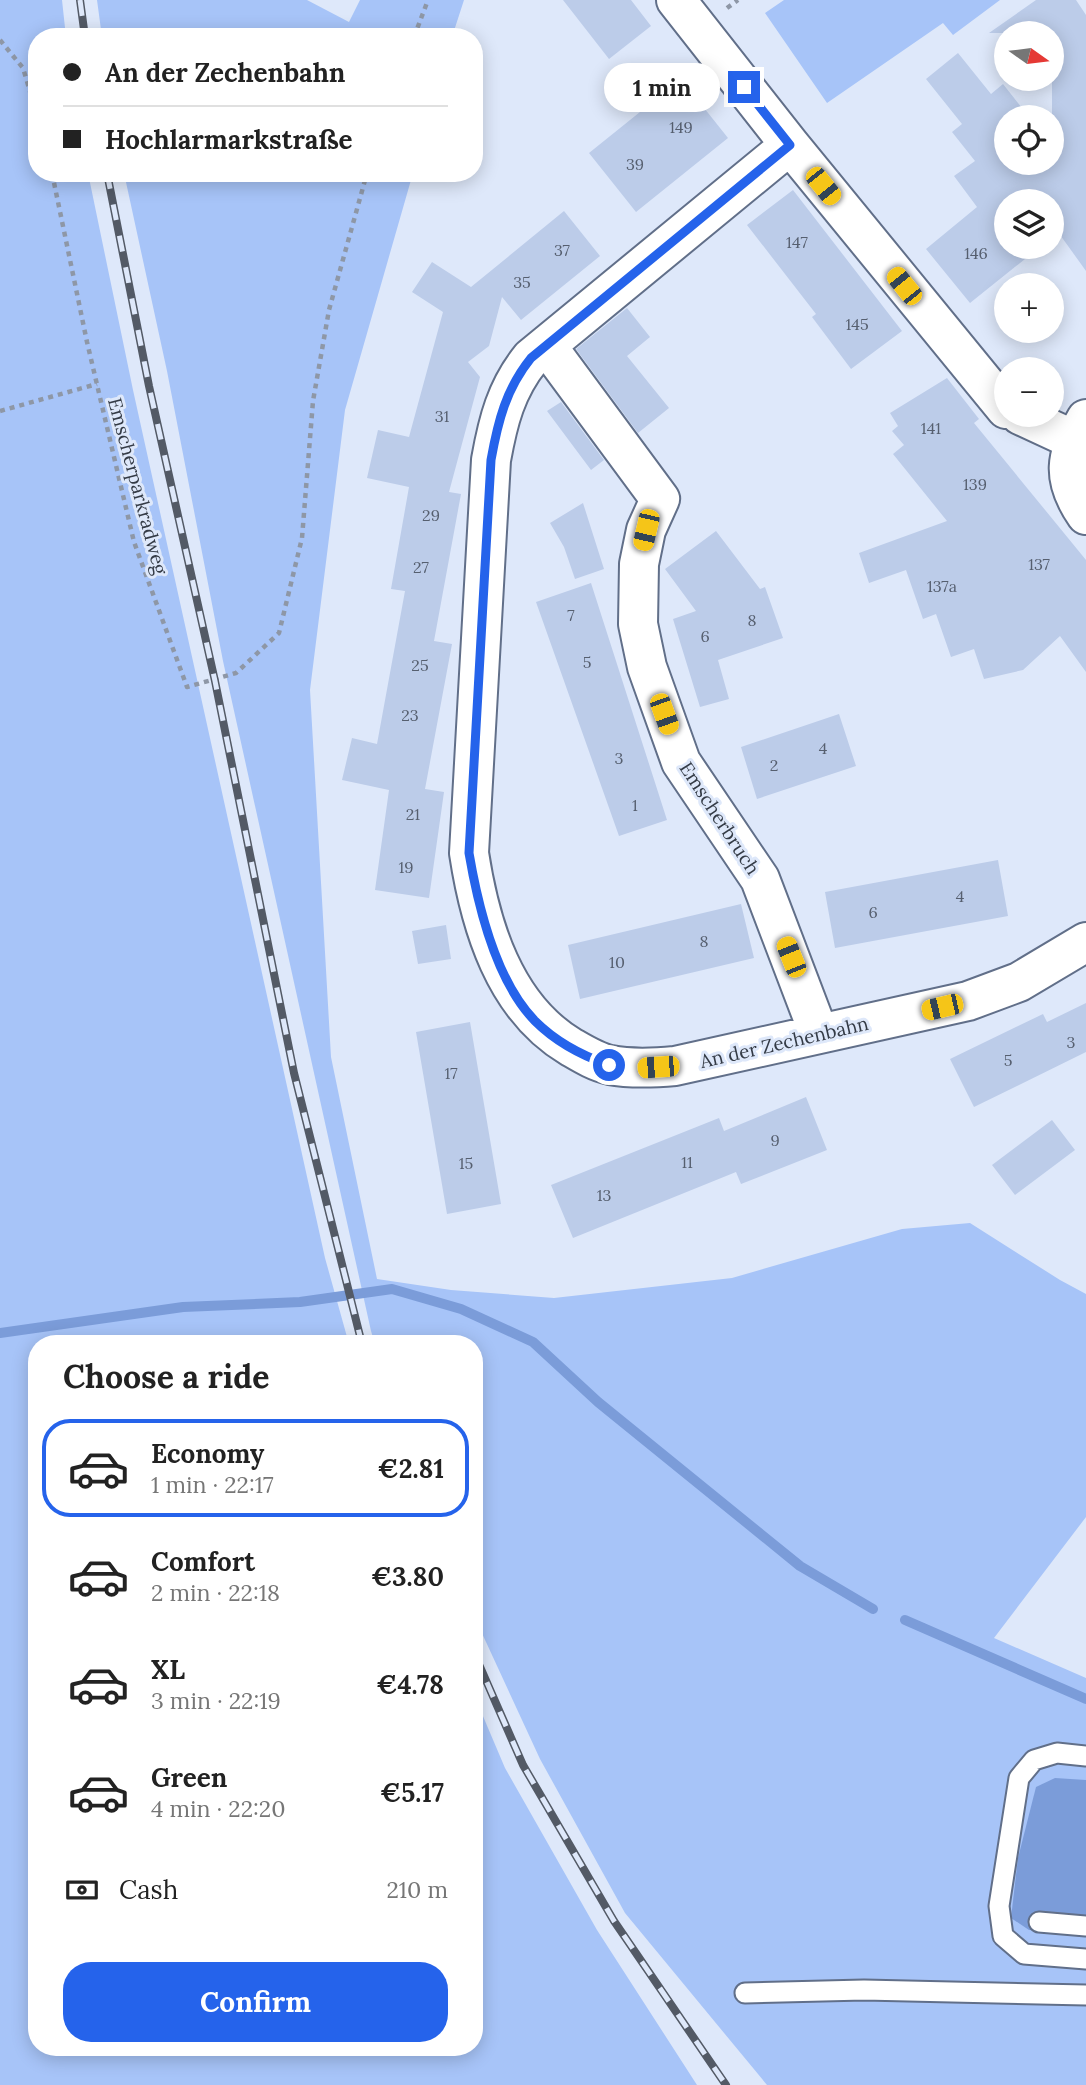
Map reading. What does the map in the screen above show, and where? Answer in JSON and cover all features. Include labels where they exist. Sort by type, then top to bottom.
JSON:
[{"type":"street","points":[[676,0],[790,145],[994,394]]},
{"type":"street","name":"An der Zechenbahn","points":[[790,145],[531,358],[516,377],[504,403],[491,460],[469,853],[482,915],[496,953],[514,991],[535,1021],[591,1058],[609,1065],[642,1068],[675,1066],[968,1001],[1019,982],[1086,942]]},
{"type":"street","name":"Emscherbruch","points":[[547,346],[660,499],[646,530],[639,564],[638,624],[647,667],[681,762],[760,879],[819,1034]]},
{"type":"street","points":[[1080,429],[1068,458],[1068,473],[1073,491],[1086,515]]},
{"type":"lane","points":[[1086,1756],[1057,1753],[1034,1760],[1019,1778],[999,1906],[1003,1936],[1024,1954],[1086,1959]]},
{"type":"lane","points":[[1039,1922],[1086,1926]]},
{"type":"lane","points":[[745,1993],[864,1990],[1086,1995]]},
{"type":"path","points":[[417,28],[428,0]]},
{"type":"path","points":[[0,40],[23,68],[28,85]]},
{"type":"path","name":"Emscherparkradweg","points":[[54,182],[134,542],[187,687],[236,673],[279,633],[302,538],[313,401],[329,310],[364,182]]},
{"type":"path","points":[[0,411],[97,384]]},
{"type":"shaded area","points":[[0,0],[62,0],[65,28],[28,28],[28,182],[90,182],[133,390],[325,1258],[346,1335],[28,1335],[28,2056],[483,2056],[483,1716],[505,1768],[597,1930],[697,2085],[0,2085]]},
{"type":"shaded area","points":[[97,0],[307,0],[349,22],[360,0],[464,0],[455,28],[101,28]]},
{"type":"shaded area","points":[[784,0],[1000,0],[953,35],[943,23],[827,103],[765,13]]},
{"type":"shaded area","points":[[126,182],[410,182],[345,410],[310,690],[331,1057],[377,1279],[451,1290],[554,1298],[732,1278],[902,1229],[970,1223],[1086,1294],[1086,1517],[994,1638],[1086,1678],[1086,2085],[767,2085],[625,1913],[540,1759],[483,1636],[483,1335],[372,1335],[223,661],[167,371]]},
{"type":"shaded area","points":[[1055,1778],[1086,1780],[1086,1934],[1029,1930],[1011,1918],[1018,1858],[1036,1787]]},
{"type":"building","points":[[563,0],[631,0],[651,26],[609,59]]},
{"type":"building","points":[[1036,0],[1076,0],[1086,15],[1086,271],[1064,240],[1064,189],[994,189],[994,259],[1025,259],[1008,273],[994,273],[994,284],[970,303],[926,249],[977,207],[954,176],[975,161],[952,132],[962,124],[926,79],[958,53],[991,94],[995,91],[1009,91],[1020,105],[994,105],[994,175],[1064,175],[1064,105],[1052,105],[1052,91],[1064,91],[1064,21],[1006,21]]},
{"type":"building","points":[[681,79],[728,138],[636,212],[589,153]]},
{"type":"building","points":[[793,190],[902,331],[851,369],[812,317],[816,314],[747,225]]},
{"type":"building","points":[[564,211],[600,256],[521,320],[502,297],[489,346],[468,362],[480,377],[449,492],[461,494],[434,641],[452,644],[425,789],[444,792],[429,898],[375,890],[389,790],[342,780],[352,738],[377,744],[405,591],[391,589],[409,487],[367,478],[378,430],[409,437],[443,312],[412,292],[432,262],[471,287]]},
{"type":"building","points":[[627,308],[650,337],[627,356],[669,408],[638,433],[576,349]]},
{"type":"building","points":[[947,378],[979,419],[974,423],[1086,560],[1086,672],[1060,636],[1023,670],[984,679],[974,649],[951,657],[936,614],[923,619],[906,570],[869,583],[859,553],[947,521],[893,454],[904,445],[892,431],[898,426],[890,413]]},
{"type":"building","points":[[561,402],[604,460],[591,470],[547,411]]},
{"type":"building","points":[[583,503],[604,569],[575,579],[564,547],[550,523]]},
{"type":"building","points":[[716,531],[760,589],[765,587],[783,638],[718,660],[729,699],[700,707],[673,619],[696,611],[665,569]]},
{"type":"building","points":[[591,583],[667,820],[619,836],[536,602]]},
{"type":"building","points":[[839,714],[856,766],[757,799],[741,747]]},
{"type":"building","points":[[998,860],[1008,916],[835,948],[825,892]]},
{"type":"building","points":[[741,904],[754,958],[580,999],[568,945]]},
{"type":"building","points":[[446,925],[451,959],[418,964],[412,931]]},
{"type":"building","points":[[1086,1003],[1086,1052],[974,1107],[950,1059],[1043,1014],[1047,1022]]},
{"type":"building","points":[[470,1022],[501,1204],[447,1214],[416,1032]]},
{"type":"building","points":[[806,1097],[827,1150],[741,1184],[736,1172],[573,1238],[551,1185],[719,1118],[724,1131]]},
{"type":"building","points":[[1052,1120],[1075,1150],[1015,1195],[992,1165]]},
{"type":"waterway","points":[[0,1333],[183,1307],[300,1302],[392,1289],[461,1309],[533,1342],[598,1402],[800,1566],[873,1609]]},
{"type":"waterway","points":[[905,1620],[1086,1699]]},
{"type":"railway","points":[[80,0],[84,28]]},
{"type":"railway","points":[[109,182],[149,386],[215,681],[294,1073],[360,1335]]},
{"type":"railway","points":[[483,1674],[523,1765],[614,1921],[726,2085]]},
{"type":"route","points":[[609,1065],[560,1040],[535,1021],[514,991],[496,953],[473,880],[469,853],[491,460],[504,403],[516,377],[531,358],[790,145],[744,87]]}]
